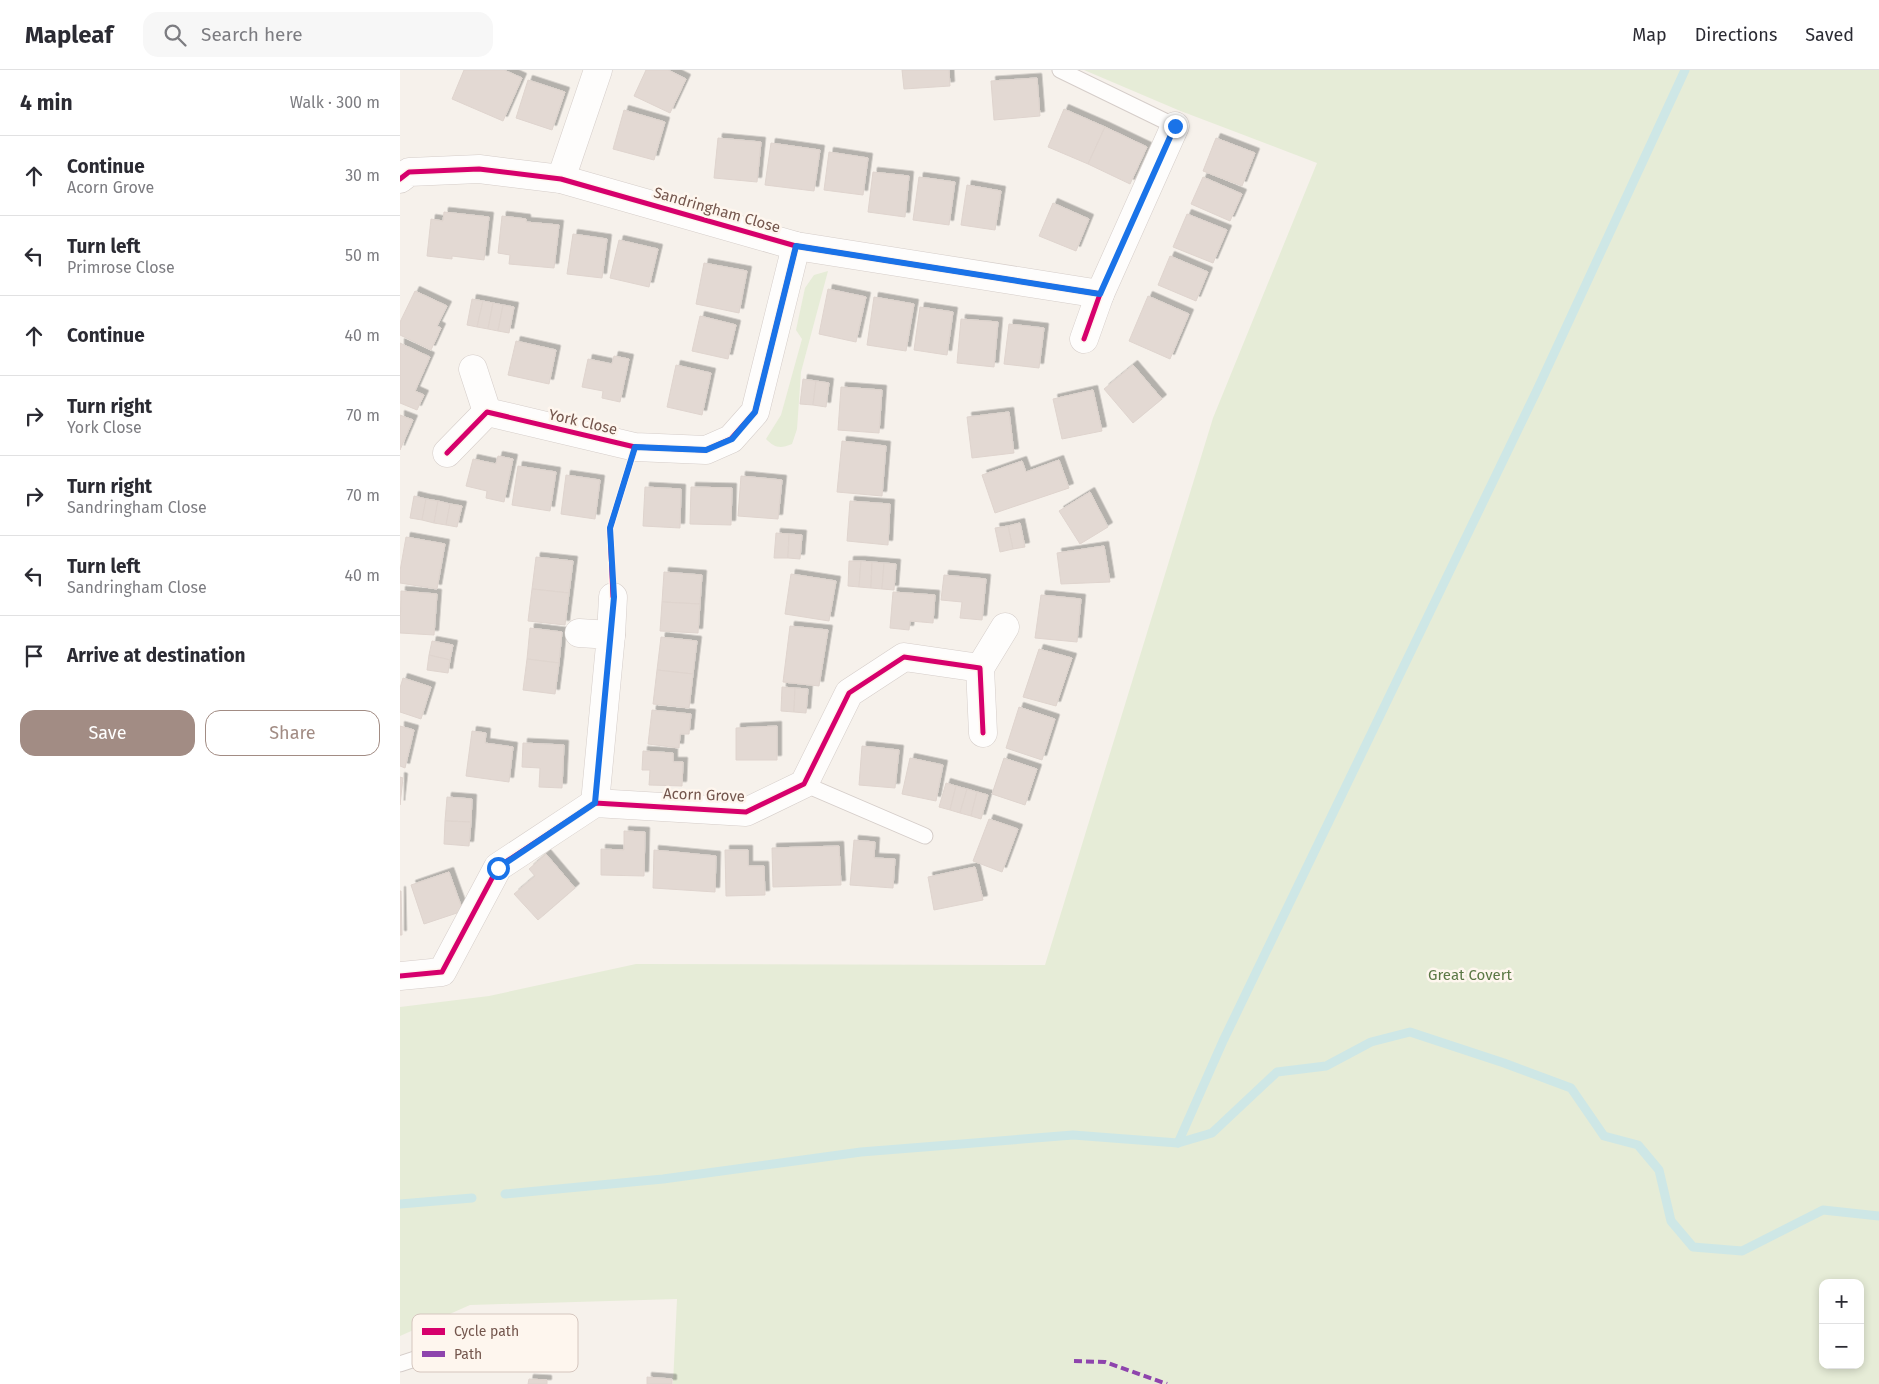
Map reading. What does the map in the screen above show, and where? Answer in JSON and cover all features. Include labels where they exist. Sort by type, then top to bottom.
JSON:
[{"type":"street","points":[[561,179],[598,70]]},
{"type":"street","points":[[1084,339],[1100,294],[1175,126]]},
{"type":"street","name":"Sandringham Close","points":[[400,179],[409,172],[479,169],[561,179],[796,246],[1100,294]]},
{"type":"street","name":"York Close","points":[[487,412],[635,447],[706,450],[732,439],[755,412],[796,246]]},
{"type":"street","points":[[447,453],[487,412],[473,369]]},
{"type":"street","points":[[400,976],[442,972],[498,868],[595,803],[614,597]]},
{"type":"street","points":[[984,733],[980,668],[1005,627]]},
{"type":"street","points":[[579,633],[611,636]]},
{"type":"street","points":[[804,784],[849,694],[904,657],[980,668]]},
{"type":"street","name":"Acorn Grove","points":[[595,803],[746,812],[804,784]]},
{"type":"lane","points":[[1060,70],[1175,126]]},
{"type":"lane","points":[[804,784],[925,836]]},
{"type":"lane","points":[[400,1364],[412,1360]]},
{"type":"green space","name":"Great Covert","points":[[1084,70],[1879,70],[1879,1384],[673,1384],[677,1299],[470,1305],[450,1314],[412,1314],[412,1331],[400,1336],[400,1007],[489,996],[636,964],[1045,965],[1213,418],[1317,163],[1178,110]]},
{"type":"green space","points":[[828,271],[801,372],[797,429],[792,444],[778,447],[766,439],[781,415],[802,339],[796,330],[805,288],[814,275]]},
{"type":"building","points":[[464,70],[504,70],[522,78],[503,121],[452,99]]},
{"type":"building","points":[[646,70],[668,70],[686,79],[670,113],[634,96]]},
{"type":"building","points":[[902,70],[949,70],[950,86],[904,89]]},
{"type":"building","points":[[1037,78],[1040,116],[994,120],[991,81]]},
{"type":"building","points":[[528,80],[565,92],[552,130],[516,118]]},
{"type":"building","points":[[1064,109],[1105,127],[1088,164],[1048,147]]},
{"type":"building","points":[[624,110],[665,122],[654,160],[613,149]]},
{"type":"building","points":[[1105,127],[1147,147],[1130,184],[1088,164]]},
{"type":"building","points":[[718,138],[761,142],[757,182],[714,178]]},
{"type":"building","points":[[1216,138],[1255,153],[1242,186],[1203,171]]},
{"type":"building","points":[[771,143],[820,150],[814,191],[765,185]]},
{"type":"building","points":[[829,152],[868,158],[863,195],[824,190]]},
{"type":"building","points":[[873,172],[909,176],[905,217],[868,212]]},
{"type":"building","points":[[919,177],[955,182],[949,225],[913,220]]},
{"type":"building","points":[[1203,177],[1242,194],[1230,221],[1191,204]]},
{"type":"building","points":[[967,185],[1001,191],[995,230],[961,225]]},
{"type":"building","points":[[1053,203],[1089,219],[1076,251],[1039,236]]},
{"type":"building","points":[[444,212],[489,217],[484,260],[452,256],[452,259],[427,256],[431,219],[443,221]]},
{"type":"building","points":[[1187,214],[1227,230],[1213,263],[1173,247]]},
{"type":"building","points":[[502,216],[526,219],[526,222],[559,225],[554,268],[509,264],[510,255],[498,253]]},
{"type":"building","points":[[573,234],[607,239],[602,278],[567,274]]},
{"type":"building","points":[[619,240],[658,249],[649,287],[610,278]]},
{"type":"building","points":[[1170,256],[1208,272],[1196,301],[1158,285]]},
{"type":"building","points":[[704,263],[747,271],[739,313],[696,304]]},
{"type":"building","points":[[828,289],[866,297],[856,342],[819,334]]},
{"type":"building","points":[[415,291],[447,306],[437,326],[441,328],[431,350],[400,335],[400,322]]},
{"type":"building","points":[[1148,296],[1189,314],[1170,359],[1129,341]]},
{"type":"building","points":[[874,297],[914,304],[906,351],[867,345]]},
{"type":"building","points":[[472,299],[483,301],[477,327],[467,325]]},
{"type":"building","points":[[483,301],[493,303],[488,329],[477,327]]},
{"type":"building","points":[[493,303],[503,305],[498,331],[488,329]]},
{"type":"building","points":[[503,305],[514,307],[509,333],[498,331]]},
{"type":"building","points":[[920,307],[953,312],[947,355],[914,350]]},
{"type":"building","points":[[700,316],[736,325],[728,359],[692,351]]},
{"type":"building","points":[[961,319],[998,322],[994,367],[957,363]]},
{"type":"building","points":[[1009,324],[1044,328],[1039,368],[1004,364]]},
{"type":"building","points":[[516,341],[556,350],[549,384],[508,375]]},
{"type":"building","points":[[400,343],[430,357],[415,391],[424,395],[417,410],[400,403]]},
{"type":"building","points":[[614,356],[629,359],[620,402],[602,398],[603,391],[582,387],[588,359],[612,364]]},
{"type":"building","points":[[676,365],[711,373],[702,415],[667,407]]},
{"type":"building","points":[[1133,365],[1162,399],[1133,423],[1104,389]]},
{"type":"building","points":[[803,379],[816,381],[813,405],[800,404]]},
{"type":"building","points":[[816,381],[829,383],[826,407],[813,405]]},
{"type":"building","points":[[841,387],[882,390],[879,433],[838,430]]},
{"type":"building","points":[[1093,390],[1102,431],[1062,439],[1053,399]]},
{"type":"building","points":[[1009,412],[1014,453],[972,458],[967,417]]},
{"type":"building","points":[[400,415],[413,420],[400,450]]},
{"type":"building","points":[[842,441],[886,446],[882,496],[837,492]]},
{"type":"building","points":[[498,456],[513,459],[504,502],[486,498],[487,491],[466,486],[473,459],[496,464]]},
{"type":"building","points":[[1059,460],[1069,488],[995,513],[982,475],[1022,461],[1026,472]]},
{"type":"building","points":[[518,466],[556,472],[550,511],[512,505]]},
{"type":"building","points":[[566,475],[600,480],[595,519],[561,514]]},
{"type":"building","points":[[741,476],[782,480],[778,519],[738,516]]},
{"type":"building","points":[[645,487],[681,489],[680,528],[643,526]]},
{"type":"building","points":[[691,487],[732,488],[731,525],[690,524]]},
{"type":"building","points":[[1090,492],[1108,527],[1080,544],[1059,511]]},
{"type":"building","points":[[414,496],[426,499],[422,520],[410,518]]},
{"type":"building","points":[[426,499],[438,501],[434,523],[422,520]]},
{"type":"building","points":[[438,501],[450,504],[446,525],[434,523]]},
{"type":"building","points":[[850,501],[890,504],[888,545],[847,541]]},
{"type":"building","points":[[450,504],[462,506],[457,527],[446,525]]},
{"type":"building","points":[[1020,523],[1025,547],[1013,549],[1008,526]]},
{"type":"building","points":[[1008,526],[1013,549],[1000,552],[995,528]]},
{"type":"building","points":[[776,533],[789,534],[788,558],[774,558]]},
{"type":"building","points":[[789,534],[802,535],[800,559],[788,558]]},
{"type":"building","points":[[406,537],[445,544],[437,589],[400,583],[400,571]]},
{"type":"building","points":[[1104,546],[1110,582],[1061,584],[1057,553]]},
{"type":"building","points":[[536,557],[573,561],[569,593],[532,589]]},
{"type":"building","points":[[849,561],[861,561],[859,587],[848,586]]},
{"type":"building","points":[[861,561],[872,562],[871,588],[859,587]]},
{"type":"building","points":[[872,562],[884,563],[882,589],[871,588]]},
{"type":"building","points":[[884,563],[896,564],[894,590],[882,589]]},
{"type":"building","points":[[664,572],[702,575],[700,604],[662,602]]},
{"type":"building","points":[[791,574],[836,581],[829,621],[785,614]]},
{"type":"building","points":[[944,575],[986,579],[982,620],[960,618],[962,602],[941,600]]},
{"type":"building","points":[[532,589],[569,593],[565,625],[528,621]]},
{"type":"building","points":[[401,591],[437,594],[434,635],[400,633]]},
{"type":"building","points":[[893,592],[935,595],[933,623],[910,621],[909,630],[890,628]]},
{"type":"building","points":[[1041,595],[1081,599],[1077,642],[1035,638]]},
{"type":"building","points":[[662,602],[700,604],[698,633],[660,631]]},
{"type":"building","points":[[790,626],[828,630],[819,686],[783,682]]},
{"type":"building","points":[[530,628],[562,632],[559,663],[527,659]]},
{"type":"building","points":[[661,637],[697,641],[693,674],[657,670]]},
{"type":"building","points":[[432,641],[453,645],[450,660],[429,655]]},
{"type":"building","points":[[1039,649],[1072,658],[1056,706],[1023,697]]},
{"type":"building","points":[[429,655],[450,660],[448,673],[427,670]]},
{"type":"building","points":[[527,659],[559,663],[555,694],[523,690]]},
{"type":"building","points":[[657,670],[693,674],[689,708],[653,704]]},
{"type":"building","points":[[403,678],[431,687],[421,719],[400,712],[400,688]]},
{"type":"building","points":[[782,687],[795,688],[794,712],[781,711]]},
{"type":"building","points":[[795,688],[808,689],[806,713],[794,712]]},
{"type":"building","points":[[1019,707],[1055,719],[1042,760],[1006,748]]},
{"type":"building","points":[[652,710],[691,714],[689,734],[680,734],[679,748],[648,744]]},
{"type":"building","points":[[400,726],[414,730],[405,768],[400,766]]},
{"type":"building","points":[[777,726],[777,760],[736,760],[736,728]]},
{"type":"building","points":[[472,731],[486,733],[485,743],[513,747],[509,782],[466,776]]},
{"type":"building","points":[[523,743],[564,745],[562,788],[539,787],[540,768],[522,767]]},
{"type":"building","points":[[862,746],[899,750],[895,788],[859,785]]},
{"type":"building","points":[[643,751],[673,753],[673,762],[683,762],[682,786],[649,785],[650,770],[642,770]]},
{"type":"building","points":[[910,758],[943,765],[936,801],[902,794]]},
{"type":"building","points":[[1004,758],[1037,769],[1025,805],[992,794]]},
{"type":"building","points":[[400,777],[403,778],[400,805]]},
{"type":"building","points":[[946,783],[956,786],[950,810],[939,807]]},
{"type":"building","points":[[956,786],[967,789],[960,813],[950,810]]},
{"type":"building","points":[[967,789],[977,792],[971,816],[960,813]]},
{"type":"building","points":[[977,792],[988,795],[981,819],[971,816]]},
{"type":"building","points":[[447,797],[472,799],[471,822],[445,821]]},
{"type":"building","points":[[989,819],[1018,829],[1002,872],[973,861]]},
{"type":"building","points":[[445,821],[471,822],[469,846],[444,844]]},
{"type":"building","points":[[624,831],[645,832],[644,876],[601,875],[601,849],[624,850]]},
{"type":"building","points":[[854,840],[875,842],[874,858],[895,859],[893,888],[850,885]]},
{"type":"building","points":[[839,846],[841,885],[773,887],[772,848]]},
{"type":"building","points":[[654,850],[716,856],[715,892],[653,888]]},
{"type":"building","points":[[725,850],[748,850],[748,866],[764,866],[765,895],[726,896]]},
{"type":"building","points":[[546,854],[575,888],[538,920],[514,894],[535,876],[529,869]]},
{"type":"building","points":[[975,867],[983,900],[934,910],[928,877]]},
{"type":"building","points":[[449,872],[463,911],[424,924],[411,885]]},
{"type":"building","points":[[401,891],[402,935],[400,935]]},
{"type":"building","points":[[647,1377],[672,1379],[672,1384],[647,1384]]},
{"type":"building","points":[[529,1379],[547,1380],[547,1384],[528,1384]]},
{"type":"waterway","points":[[1178,1143],[1223,1041],[1538,388],[1685,70]]},
{"type":"waterway","points":[[505,1194],[663,1179],[861,1152],[1073,1135],[1178,1143],[1212,1133],[1277,1072],[1326,1066],[1371,1042],[1410,1032],[1504,1063],[1571,1088],[1604,1136],[1638,1145],[1659,1170],[1671,1221],[1693,1247],[1742,1251],[1823,1210],[1879,1216]]},
{"type":"waterway","points":[[400,1204],[472,1198]]},
{"type":"marked path","points":[[1074,1361],[1105,1362],[1167,1384]]},
{"type":"cycle path","points":[[400,179],[409,172],[479,169],[561,179],[796,246],[1100,294],[1084,339]]},
{"type":"cycle path","points":[[447,453],[487,412],[635,447],[706,450],[731,439],[755,412],[796,246]]},
{"type":"cycle path","points":[[613,597],[610,528],[635,447]]},
{"type":"cycle path","points":[[400,976],[442,972],[498,867],[595,803],[746,812],[804,784],[849,693],[904,657],[980,668],[983,733]]},
{"type":"route","points":[[498,868],[595,803],[614,597],[610,528],[635,447],[706,450],[732,439],[755,412],[796,246],[1100,294],[1175,126]]}]
